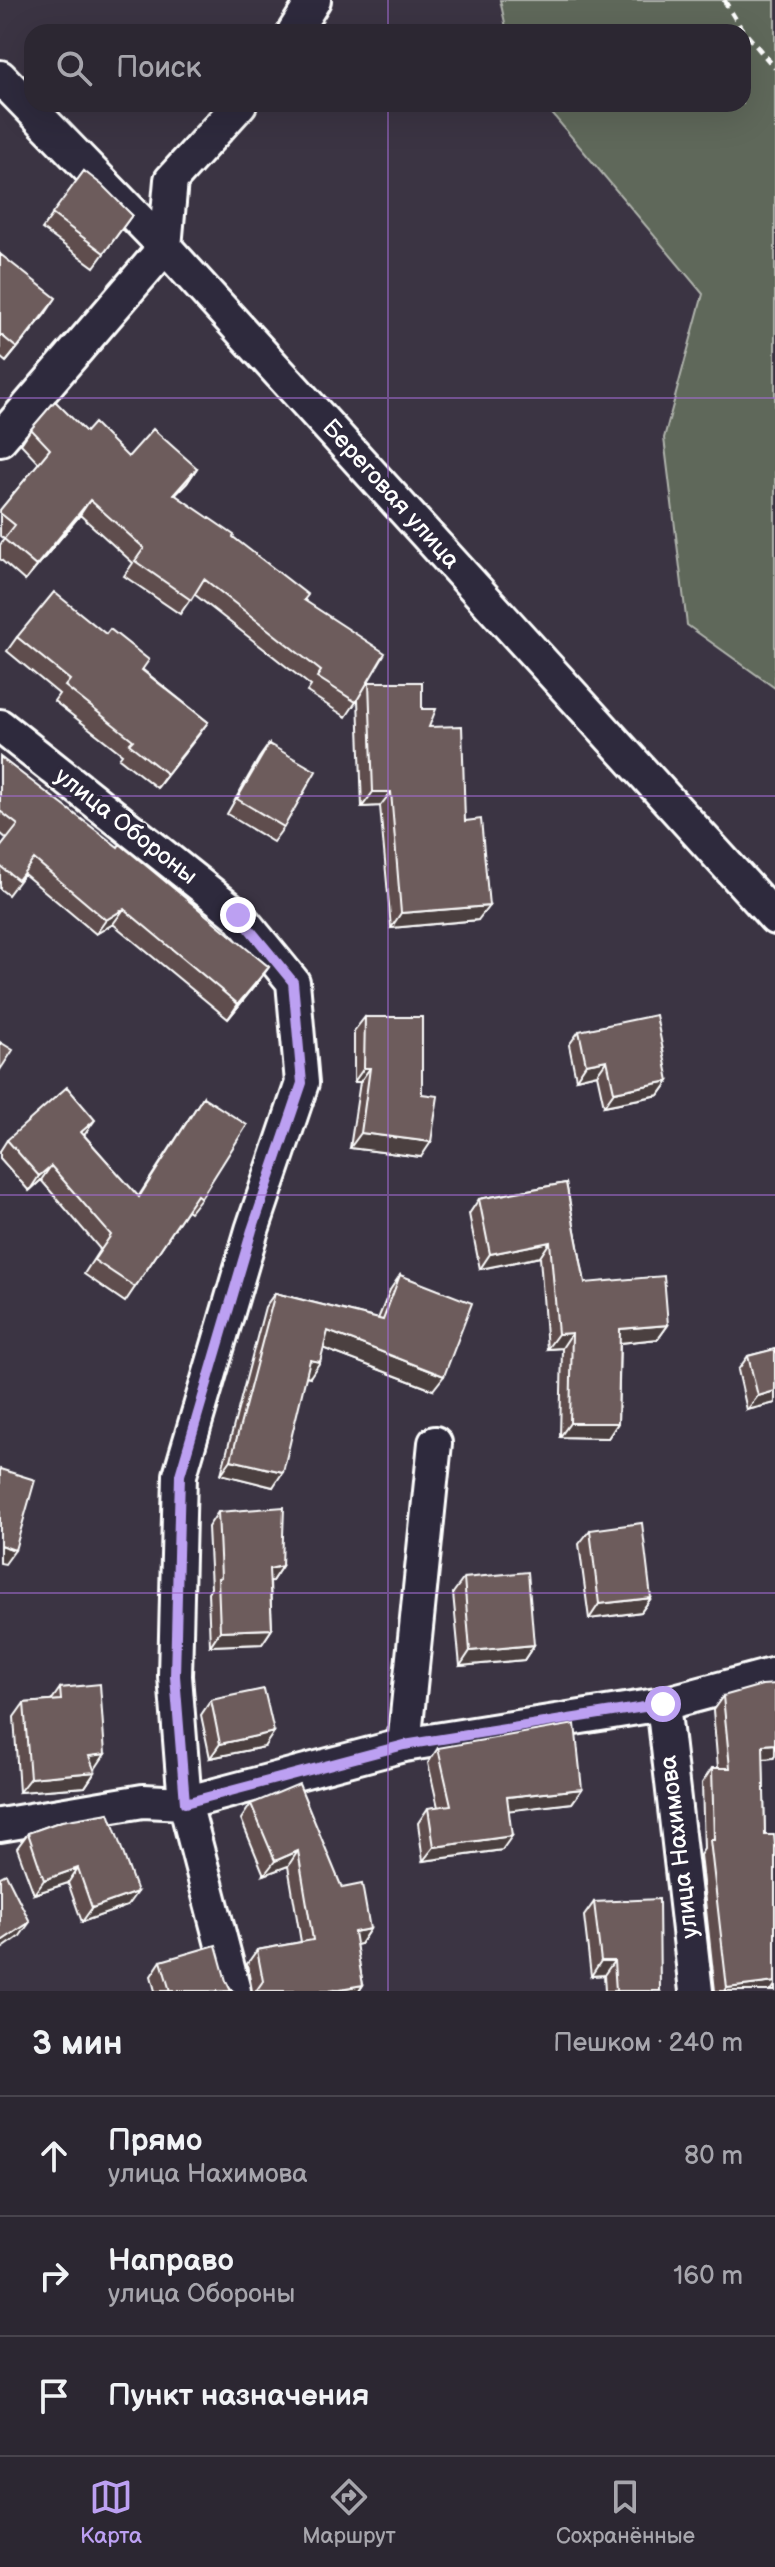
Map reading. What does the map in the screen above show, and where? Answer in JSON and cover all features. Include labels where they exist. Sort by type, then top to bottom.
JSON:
[{"type":"street","points":[[299,24],[314,0]]},
{"type":"street","name":"Береговая улица","points":[[0,77],[24,102]]},
{"type":"street","name":"Береговая улица","points":[[34,112],[165,247],[775,918]]},
{"type":"street","points":[[0,439],[165,247],[171,180],[233,112]]},
{"type":"street","name":"улица Обороны","points":[[0,726],[238,915],[293,982],[302,1083],[252,1230],[180,1475],[175,1676],[185,1803],[234,1991]]},
{"type":"street","points":[[404,1745],[435,1443]]},
{"type":"street","points":[[0,1825],[143,1801],[185,1803],[404,1745],[663,1704],[775,1674]]},
{"type":"street","name":"улица Нахимова","points":[[663,1704],[696,1991]]},
{"type":"path","points":[[724,0],[739,24]]},
{"type":"path","points":[[751,40],[775,68]]},
{"type":"green space","points":[[500,0],[775,0],[775,688],[687,625],[664,438],[703,294],[551,112],[751,112],[751,24],[505,24]]},
{"type":"building","points":[[84,171],[132,215],[104,253],[52,214]]},
{"type":"building","points":[[0,254],[56,298],[17,348],[0,334]]},
{"type":"building","points":[[55,401],[86,432],[94,423],[128,457],[153,429],[197,468],[174,494],[234,535],[308,595],[304,600],[385,653],[356,702],[317,677],[321,671],[204,579],[191,600],[135,561],[144,548],[90,500],[36,566],[4,539],[15,525],[0,510],[50,449],[31,429]]},
{"type":"building","points":[[54,592],[106,634],[110,629],[149,660],[142,670],[208,722],[167,774],[129,744],[133,740],[65,686],[70,680],[17,637]]},
{"type":"building","points":[[369,682],[422,682],[422,709],[436,709],[429,727],[462,726],[465,821],[481,819],[489,906],[401,913],[391,792],[373,792]]},
{"type":"building","points":[[269,744],[316,771],[284,827],[237,799]]},
{"type":"building","points":[[0,757],[118,847],[120,844],[269,967],[238,1004],[124,909],[106,920],[34,859],[18,880],[0,866],[0,848],[18,825],[0,811]]},
{"type":"building","points":[[656,1015],[669,1081],[614,1092],[607,1060],[586,1064],[579,1031]]},
{"type":"building","points":[[365,1017],[422,1017],[422,1094],[438,1096],[431,1142],[361,1133],[370,1068],[364,1068]]},
{"type":"building","points":[[0,1042],[13,1050],[0,1070]]},
{"type":"building","points":[[67,1087],[95,1120],[81,1132],[139,1197],[203,1097],[247,1125],[201,1198],[197,1195],[135,1287],[94,1260],[111,1235],[51,1166],[39,1176],[7,1140]]},
{"type":"building","points":[[566,1183],[585,1283],[664,1276],[668,1325],[620,1329],[618,1423],[570,1423],[572,1333],[558,1334],[550,1242],[490,1254],[479,1199]]},
{"type":"building","points":[[400,1275],[472,1303],[444,1376],[328,1331],[320,1362],[310,1360],[283,1472],[231,1460],[275,1293],[383,1320]]},
{"type":"building","points":[[775,1349],[775,1391],[758,1396],[748,1356]]},
{"type":"building","points":[[0,1469],[35,1480],[15,1550],[0,1545]]},
{"type":"building","points":[[284,1507],[282,1566],[269,1569],[272,1629],[220,1631],[218,1512]]},
{"type":"building","points":[[642,1523],[651,1598],[599,1604],[590,1530]]},
{"type":"building","points":[[528,1572],[534,1645],[470,1651],[464,1578]]},
{"type":"building","points":[[100,1684],[105,1754],[89,1756],[95,1772],[30,1778],[24,1703],[61,1700],[60,1688]]},
{"type":"building","points":[[775,1684],[775,1744],[763,1745],[765,1835],[774,1835],[775,1846],[775,1982],[727,1988],[710,1840],[714,1840],[712,1768],[730,1768],[723,1696]]},
{"type":"building","points":[[264,1689],[274,1732],[220,1744],[211,1700]]},
{"type":"building","points":[[575,1724],[582,1789],[507,1797],[512,1836],[434,1847],[428,1808],[451,1805],[438,1748]]},
{"type":"building","points":[[299,1784],[342,1888],[362,1884],[370,1929],[354,1932],[363,1985],[328,1991],[256,1991],[263,1981],[257,1950],[313,1940],[298,1851],[275,1861],[251,1804]]},
{"type":"building","points":[[109,1813],[137,1892],[92,1908],[78,1868],[44,1880],[28,1833],[62,1821]]},
{"type":"building","points":[[6,1874],[30,1922],[0,1942],[0,1877]]},
{"type":"building","points":[[659,1899],[660,1991],[616,1991],[614,1961],[601,1961],[594,1902]]},
{"type":"building","points":[[216,1945],[226,1981],[233,1991],[170,1991],[161,1961]]},
{"type":"route","points":[[238,915],[293,982],[302,1083],[252,1230],[180,1475],[175,1676],[185,1803],[404,1745],[663,1704]]}]
